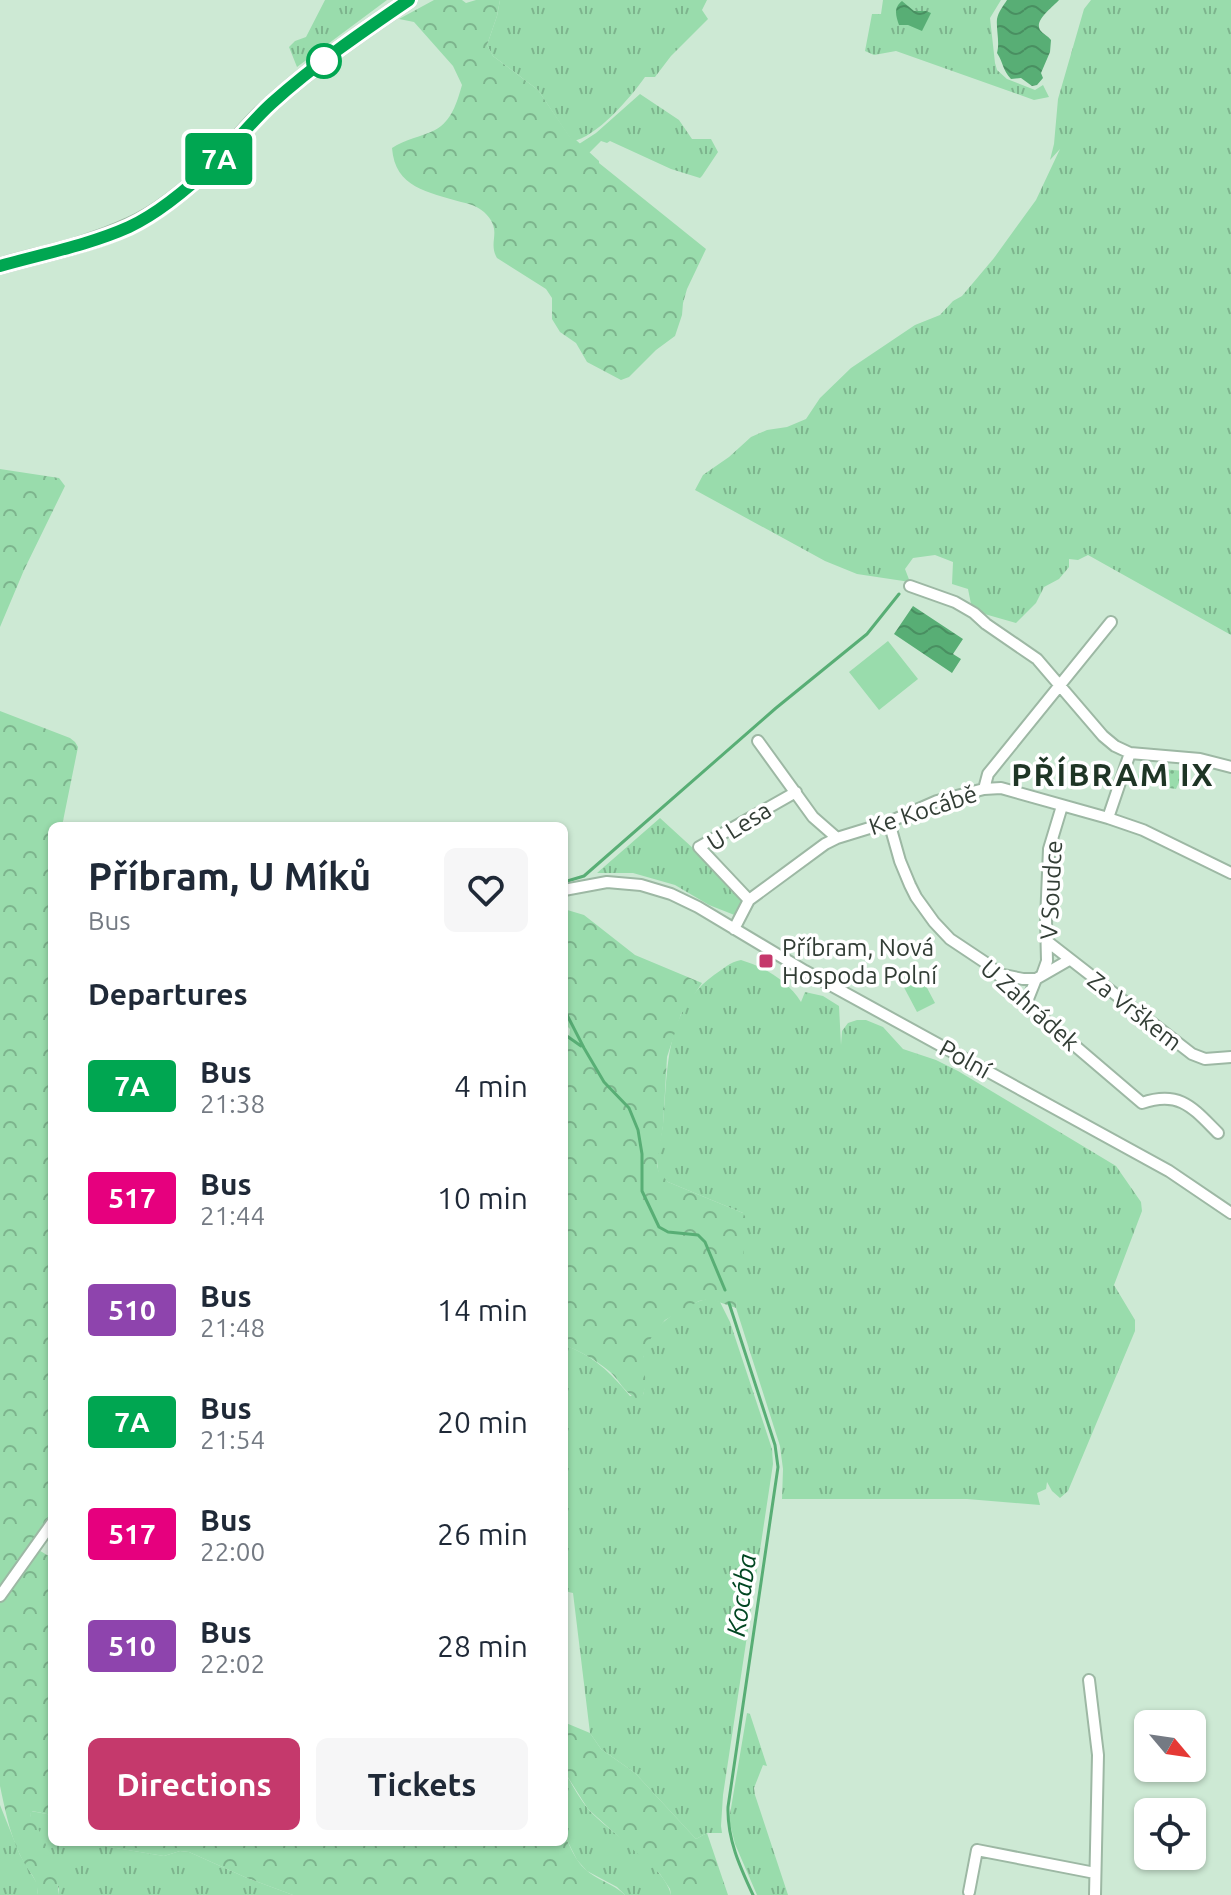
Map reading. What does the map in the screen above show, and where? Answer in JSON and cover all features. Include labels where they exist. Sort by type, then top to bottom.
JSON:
[{"type":"main road","points":[[0,266],[93,239],[151,214],[217,161],[250,123],[301,78],[409,0]]},
{"type":"street","points":[[910,586],[955,602],[1037,659],[1115,746],[1130,753],[1200,759],[1231,767]]},
{"type":"street","points":[[984,789],[988,774],[1111,622]]},
{"type":"street","name":"U Lesa","points":[[758,741],[813,817],[837,838]]},
{"type":"street","points":[[1108,818],[1130,753]]},
{"type":"street","name":"Ke Kocábě","points":[[734,929],[749,900],[825,844],[889,822],[937,801],[984,789],[1001,788],[1108,818],[1143,830],[1231,873]]},
{"type":"street","name":"U Lesa","points":[[749,900],[699,847],[796,792]]},
{"type":"street","name":"V Soudce","points":[[1026,1004],[1047,961],[1049,849],[1062,806]]},
{"type":"street","name":"U Zahrádek","points":[[889,822],[900,861],[916,897],[950,939],[989,965],[1026,1004],[1142,1103],[1155,1099],[1178,1100],[1194,1110],[1218,1133]]},
{"type":"street","name":"Polní","points":[[568,889],[607,882],[641,885],[671,894],[698,907],[805,971],[1169,1171],[1231,1213]]},
{"type":"street","name":"Za Vrškem","points":[[1048,942],[1192,1054],[1205,1059],[1231,1057]]},
{"type":"street","name":"V Soudce","points":[[1039,977],[1069,960]]},
{"type":"street","points":[[999,974],[1023,979],[1039,977]]},
{"type":"street","points":[[0,1596],[48,1529]]},
{"type":"street","points":[[1089,1680],[1098,1755],[1095,1895]]},
{"type":"street","points":[[969,1892],[977,1850],[1095,1873]]},
{"type":"green space","points":[[325,0],[387,0],[297,67],[289,47],[306,37]]},
{"type":"green space","points":[[434,0],[462,0],[466,3],[500,0],[487,45],[493,56],[538,90],[572,140],[576,140],[599,163],[706,249],[687,289],[675,336],[629,377],[621,380],[587,362],[576,343],[560,332],[552,319],[552,298],[546,289],[497,258],[493,225],[484,212],[425,191],[399,172],[392,148],[446,122],[462,85],[453,66],[414,22],[399,19]]},
{"type":"green space","points":[[500,0],[707,0],[702,10],[708,19],[655,77],[645,77],[602,125],[572,141],[538,90],[493,56],[487,45]]},
{"type":"green space","points":[[883,0],[1001,0],[990,18],[997,70],[1007,79],[1035,90],[1043,85],[1049,97],[1034,100],[896,51],[874,55],[865,51],[872,14],[881,14]]},
{"type":"green space","points":[[1091,0],[1231,0],[1231,635],[1088,555],[1078,560],[1069,559],[1069,567],[1059,579],[1044,587],[1036,603],[1016,623],[981,613],[971,604],[968,589],[952,584],[953,562],[935,555],[913,558],[905,569],[910,582],[857,574],[825,561],[695,490],[703,475],[751,437],[806,419],[820,398],[851,368],[915,325],[940,315],[962,296],[994,258],[1036,200],[1060,149],[1050,160],[1058,99],[1084,9]]},
{"type":"green space","points":[[640,94],[679,120],[692,139],[711,139],[718,152],[700,178],[671,169],[610,141],[601,141],[589,153],[579,144]]},
{"type":"green space","points":[[0,469],[59,478],[65,486],[0,627]]},
{"type":"green space","points":[[888,641],[918,679],[879,710],[849,672]]},
{"type":"green space","points":[[0,711],[70,738],[78,747],[63,822],[48,822],[48,1537],[37,1549],[48,1556],[48,1814],[32,1811],[30,1815],[49,1853],[59,1895],[37,1895],[35,1880],[13,1837],[0,1786]]},
{"type":"green space","points":[[1141,767],[1184,771],[1176,789],[1136,783]]},
{"type":"green space","points":[[660,818],[719,872],[744,900],[737,916],[709,905],[675,885],[633,873],[597,873]]},
{"type":"green space","points":[[568,910],[584,915],[635,955],[702,983],[681,1014],[667,1057],[657,1166],[668,1182],[743,1213],[748,1221],[736,1308],[710,1299],[699,1301],[665,1320],[651,1338],[643,1358],[646,1385],[643,1395],[636,1398],[604,1367],[568,1347]]},
{"type":"green space","points":[[741,960],[775,976],[801,1002],[805,992],[823,996],[839,1006],[841,1045],[842,1031],[848,1023],[866,1020],[883,1027],[903,1049],[958,1071],[1116,1166],[1141,1202],[1142,1211],[1114,1285],[1135,1320],[1135,1331],[1068,1491],[1060,1498],[1047,1482],[1046,1489],[1037,1493],[1040,1505],[967,1499],[782,1499],[780,1446],[736,1308],[743,1213],[668,1182],[658,1168],[668,1062],[677,1023],[698,989],[727,966]]},
{"type":"green space","points":[[916,967],[935,1003],[917,1012],[898,976]]},
{"type":"green space","points":[[710,1298],[720,1302],[730,1322],[772,1449],[773,1464],[723,1795],[722,1833],[707,1833],[696,1839],[635,1773],[601,1749],[590,1733],[573,1593],[568,1592],[568,1347],[601,1366],[630,1396],[643,1395],[643,1358],[652,1336],[677,1312]]},
{"type":"green space","points":[[747,1713],[750,1714],[767,1766],[763,1765],[754,1788],[755,1795],[788,1895],[757,1895],[735,1844],[729,1820]]},
{"type":"green space","points":[[568,1724],[590,1733],[601,1749],[635,1773],[696,1839],[707,1833],[728,1895],[671,1895],[660,1874],[588,1809],[568,1777]]},
{"type":"green space","points":[[568,1778],[588,1809],[648,1861],[667,1884],[671,1895],[625,1895],[617,1887],[587,1871],[568,1842]]},
{"type":"green space","points":[[0,1805],[20,1855],[38,1885],[37,1895],[0,1895]]},
{"type":"green space","points":[[31,1811],[48,1814],[48,1846],[104,1846],[164,1856],[180,1851],[189,1852],[293,1895],[59,1895]]},
{"type":"green space","points":[[568,1842],[585,1869],[625,1895],[293,1895],[189,1852],[180,1851],[164,1856],[103,1846],[568,1846]]},
{"type":"water","points":[[1007,0],[1059,0],[1040,22],[1040,30],[1051,40],[1050,52],[1041,73],[1043,78],[1037,85],[1032,86],[1021,78],[1011,79],[997,53],[997,19]]},
{"type":"water","points":[[902,1],[914,11],[931,13],[922,31],[899,25],[896,9]]},
{"type":"water","points":[[913,606],[963,639],[953,654],[961,659],[952,673],[894,634]]},
{"type":"waterway","points":[[568,881],[584,876],[776,708],[867,634],[899,594]]},
{"type":"waterway","name":"Kocába","points":[[568,1017],[604,1082],[629,1108],[638,1130],[642,1154],[642,1191],[659,1227],[668,1232],[698,1235],[705,1242],[725,1290]]},
{"type":"waterway","points":[[568,1037],[581,1046]]},
{"type":"waterway","name":"Kocába","points":[[729,1303],[775,1445],[778,1467],[728,1807],[732,1842],[753,1895]]},
{"type":"bus line","name":"7A","points":[[0,266],[93,239],[151,214],[217,161],[250,123],[301,78],[409,0]]},
{"type":"place","name":"Příbram, Nová Hospoda Polní","points":[[766,961]]},
{"type":"district","name":"PŘÍBRAM IX","points":[[1113,774]]}]
